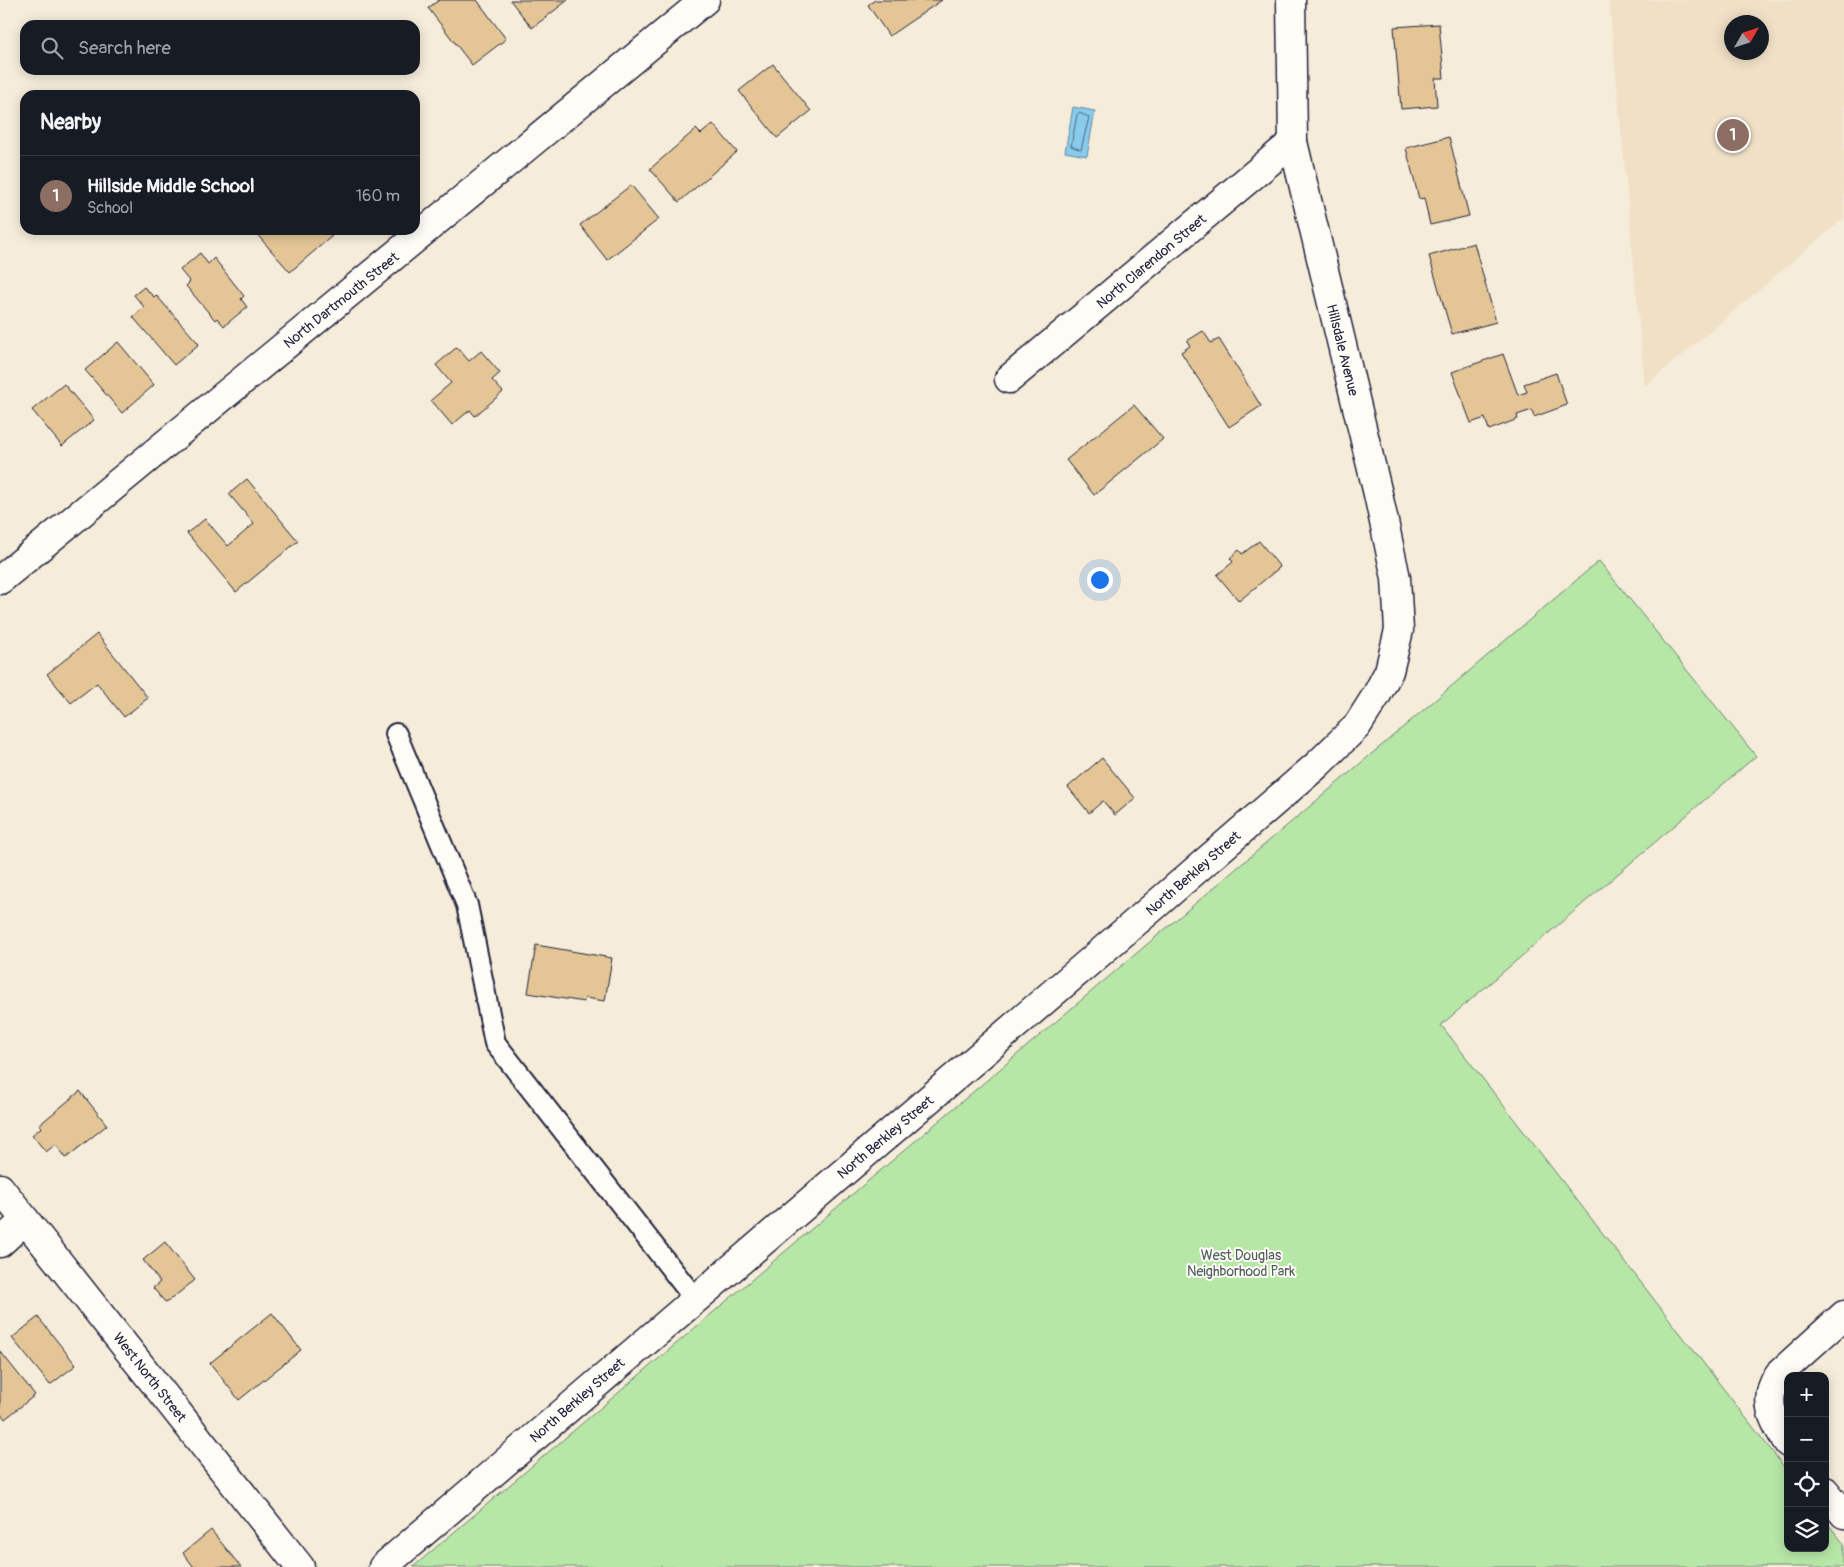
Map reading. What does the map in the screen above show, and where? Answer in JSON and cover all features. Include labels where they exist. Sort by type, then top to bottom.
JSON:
[{"type":"street","name":"North Dartmouth Street","points":[[420,234],[705,0]]},
{"type":"street","name":"Hillsdale Avenue","points":[[1291,0],[1292,142],[1376,485],[1396,578],[1399,630],[1388,671],[1376,696]]},
{"type":"street","name":"North Clarendon Street","points":[[1009,379],[1292,142]]},
{"type":"street","name":"North Dartmouth Street","points":[[0,580],[419,235]]},
{"type":"street","name":"North Berkley Street","points":[[383,1567],[694,1299],[1152,910],[1317,765],[1357,726],[1376,696]]},
{"type":"street","name":"West North Street","points":[[0,1188],[300,1567]]},
{"type":"street","points":[[0,1243],[25,1220]]},
{"type":"street","points":[[1784,1436],[1768,1400],[1772,1385],[1779,1374],[1844,1315]]},
{"type":"street","points":[[1829,1495],[1844,1514]]},
{"type":"lane","points":[[396,734],[467,905],[495,1044],[694,1299]]},
{"type":"shaded area","points":[[1609,0],[1844,0],[1844,218],[1645,386]]},
{"type":"green space","name":"West Douglas Neighborhood Park","points":[[1599,561],[1756,756],[1441,1025],[1784,1467],[1784,1552],[1829,1552],[1829,1525],[1844,1544],[1844,1567],[413,1567]]},
{"type":"water","points":[[1073,107],[1095,111],[1087,156],[1065,152]]},
{"type":"building","points":[[439,0],[477,0],[506,39],[472,65],[428,8]]},
{"type":"building","points":[[510,0],[568,0],[532,28]]},
{"type":"building","points":[[875,0],[942,0],[889,36],[868,5]]},
{"type":"building","points":[[1439,24],[1444,78],[1435,78],[1437,106],[1401,109],[1394,27]]},
{"type":"building","points":[[773,64],[811,111],[777,138],[739,91]]},
{"type":"building","points":[[713,124],[737,152],[679,202],[650,169],[696,129],[701,134]]},
{"type":"building","points":[[1449,137],[1469,216],[1430,225],[1424,198],[1419,199],[1406,148]]},
{"type":"building","points":[[631,185],[659,219],[607,260],[580,225]]},
{"type":"building","points":[[258,235],[331,235],[332,236],[290,272]]},
{"type":"building","points":[[1474,243],[1496,322],[1452,334],[1429,256]]},
{"type":"building","points":[[200,253],[208,264],[214,258],[244,296],[241,299],[247,307],[224,326],[217,318],[215,320],[186,286],[190,282],[180,270]]},
{"type":"building","points":[[144,287],[154,297],[156,295],[199,344],[174,365],[133,317],[144,307],[134,295]]},
{"type":"building","points":[[1203,331],[1211,343],[1219,339],[1261,406],[1229,427],[1181,352],[1190,346],[1187,341]]},
{"type":"building","points":[[118,342],[154,385],[122,413],[85,370]]},
{"type":"building","points":[[457,347],[469,361],[481,351],[500,373],[492,380],[503,392],[475,416],[470,410],[452,425],[431,400],[451,383],[436,365]]},
{"type":"building","points":[[1503,354],[1518,395],[1527,392],[1524,384],[1556,373],[1567,405],[1534,417],[1532,410],[1517,415],[1518,419],[1489,430],[1485,418],[1471,423],[1452,372]]},
{"type":"building","points":[[64,384],[94,420],[62,446],[32,410]]},
{"type":"building","points":[[1134,405],[1163,439],[1094,495],[1066,460]]},
{"type":"building","points":[[247,479],[298,541],[236,592],[187,533],[205,519],[228,546],[254,524],[229,494]]},
{"type":"building","points":[[1259,541],[1280,567],[1239,601],[1217,575],[1233,562],[1230,558],[1239,550],[1242,554]]},
{"type":"building","points":[[97,634],[148,698],[124,717],[97,683],[71,703],[47,674]]},
{"type":"building","points":[[1102,758],[1135,798],[1115,815],[1103,801],[1089,813],[1068,787]]},
{"type":"building","points":[[536,945],[612,958],[605,1001],[585,998],[584,1002],[528,993]]},
{"type":"building","points":[[80,1091],[107,1125],[66,1158],[56,1144],[46,1152],[32,1135],[42,1127],[39,1125]]},
{"type":"building","points":[[165,1242],[195,1280],[166,1303],[153,1288],[160,1282],[143,1260]]},
{"type":"building","points":[[272,1313],[301,1350],[239,1400],[210,1363]]},
{"type":"building","points":[[38,1317],[76,1365],[50,1385],[12,1338]]},
{"type":"building","points":[[0,1351],[35,1395],[5,1419],[0,1413]]},
{"type":"building","points":[[211,1530],[241,1567],[194,1567],[183,1553]]},
{"type":"place","name":"Hillside Middle School","points":[[1733,135]]}]
